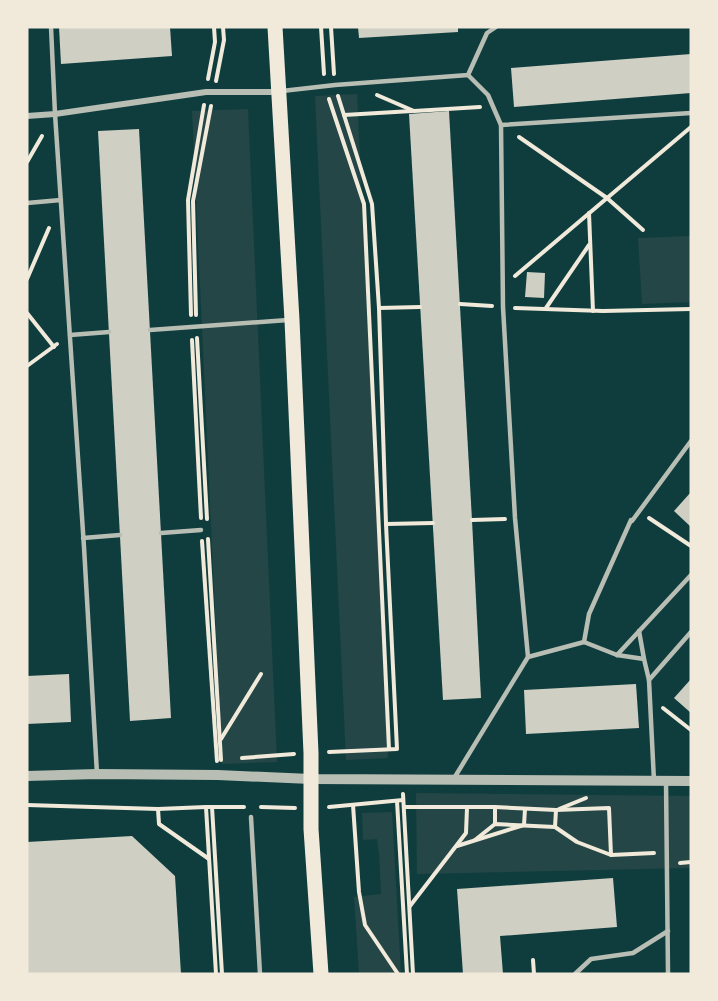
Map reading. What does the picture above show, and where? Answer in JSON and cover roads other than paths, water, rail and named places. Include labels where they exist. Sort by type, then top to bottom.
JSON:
[{"type":"main road","points":[[275,27],[292,320],[311,753],[314,880],[321,974]]},
{"type":"street","points":[[27,116],[206,92],[280,92]]},
{"type":"street","points":[[27,776],[97,774],[218,775],[311,779],[691,781]]},
{"type":"lane","points":[[51,27],[97,774]]},
{"type":"lane","points":[[468,75],[487,30],[496,27]]},
{"type":"lane","points":[[280,92],[335,85],[468,75],[488,95],[501,125],[503,307],[515,519],[528,657],[453,780]]},
{"type":"lane","points":[[501,125],[691,113]]},
{"type":"lane","points":[[27,203],[61,200]]},
{"type":"lane","points":[[150,330],[292,320]]},
{"type":"lane","points":[[70,335],[109,332]]},
{"type":"lane","points":[[584,642],[589,614],[631,520],[632,522],[691,441]]},
{"type":"lane","points":[[161,533],[201,530]]},
{"type":"lane","points":[[83,538],[120,536]]},
{"type":"lane","points":[[617,655],[691,575]]},
{"type":"lane","points":[[639,631],[649,680],[654,781]]},
{"type":"lane","points":[[649,680],[691,632]]},
{"type":"lane","points":[[528,657],[584,642],[617,655],[644,659]]},
{"type":"lane","points":[[666,781],[668,974]]},
{"type":"lane","points":[[251,817],[260,974]]},
{"type":"lane","points":[[575,974],[591,959],[633,953],[668,931]]}]
